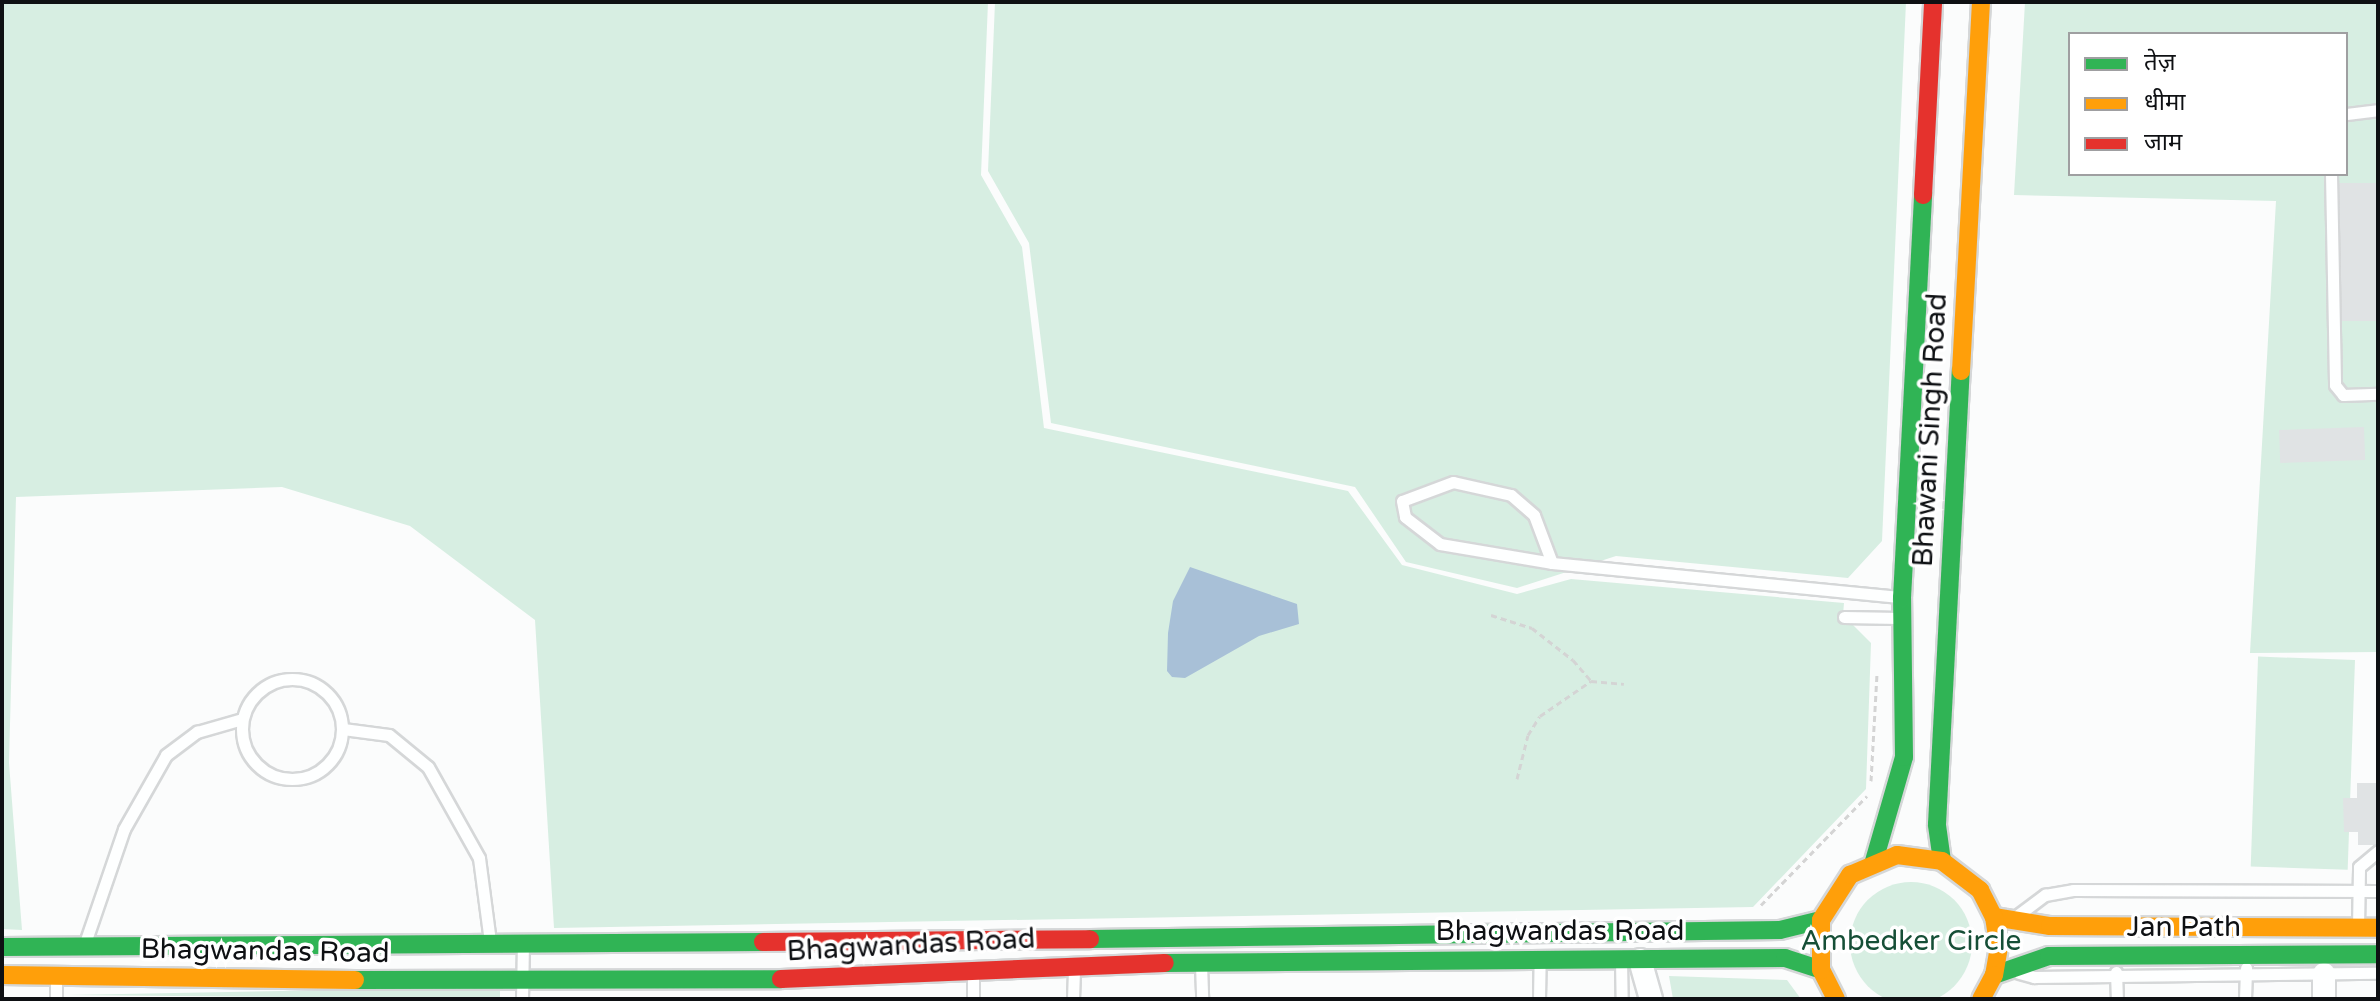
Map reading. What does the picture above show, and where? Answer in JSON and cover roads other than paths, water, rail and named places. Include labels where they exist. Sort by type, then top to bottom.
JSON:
[{"type":"street","points":[[1874,861],[1904,757],[1902,598],[1933,2]]},
{"type":"street","name":"Bhawani Singh Road","points":[[1942,861],[1937,824],[1981,2]]},
{"type":"street","points":[[1836,999],[1821,970],[1821,920],[1834,893],[1874,861],[1919,855],[1942,861],[1980,890],[2002,918],[1999,947],[2002,972],[1981,999]]},
{"type":"street","name":"Jan Path","points":[[2002,918],[2050,926],[2378,928]]},
{"type":"street","name":"Bhagwandas Road","points":[[2,947],[490,941],[1552,936],[1780,930],[1821,920]]},
{"type":"street","name":"Jan Path","points":[[2002,972],[2049,956],[2378,954]]},
{"type":"street","name":"Bhagwandas Road","points":[[2,975],[522,991],[794,989],[973,970],[1201,961],[1785,958],[1821,970]]},
{"type":"street","points":[[1631,960],[1651,999]]},
{"type":"street","points":[[2324,974],[2324,999]]},
{"type":"lane","points":[[2348,114],[2378,110]]},
{"type":"lane","points":[[2331,176],[2335,385],[2343,395],[2378,394]]},
{"type":"lane","points":[[1552,563],[1534,515],[1511,495],[1453,482],[1402,501],[1405,517],[1440,544],[1552,563],[1902,598]]},
{"type":"lane","points":[[1844,617],[1903,618]]},
{"type":"lane","points":[[289,678],[321,687],[337,706],[343,729],[340,746],[320,772],[288,780],[271,775],[247,752],[242,719],[259,690],[289,678]]},
{"type":"lane","points":[[84,947],[124,829],[166,755],[197,732],[242,719]]},
{"type":"lane","points":[[343,729],[389,735],[428,767],[479,858],[490,941]]},
{"type":"lane","points":[[2358,928],[2359,867],[2378,851]]},
{"type":"lane","points":[[2002,918],[2045,895],[2073,890],[2378,891]]},
{"type":"lane","points":[[522,991],[523,941]]},
{"type":"lane","points":[[55,947],[56,999]]},
{"type":"lane","points":[[2244,955],[2247,975],[2245,999]]},
{"type":"lane","points":[[2115,956],[2117,999]]},
{"type":"lane","points":[[1539,999],[1540,959]]},
{"type":"lane","points":[[1622,999],[1631,960]]},
{"type":"lane","points":[[1201,961],[1202,999]]},
{"type":"lane","points":[[1073,999],[1074,964]]},
{"type":"lane","points":[[973,970],[973,999]]},
{"type":"lane","points":[[2002,972],[2034,977],[2378,973]]},
{"type":"water","points":[[1190,567],[1297,604],[1299,624],[1259,636],[1185,678],[1172,677],[1167,671],[1173,601]]},
{"type":"park label","name":"Ambedker Circle","points":[[1911,941]]}]
